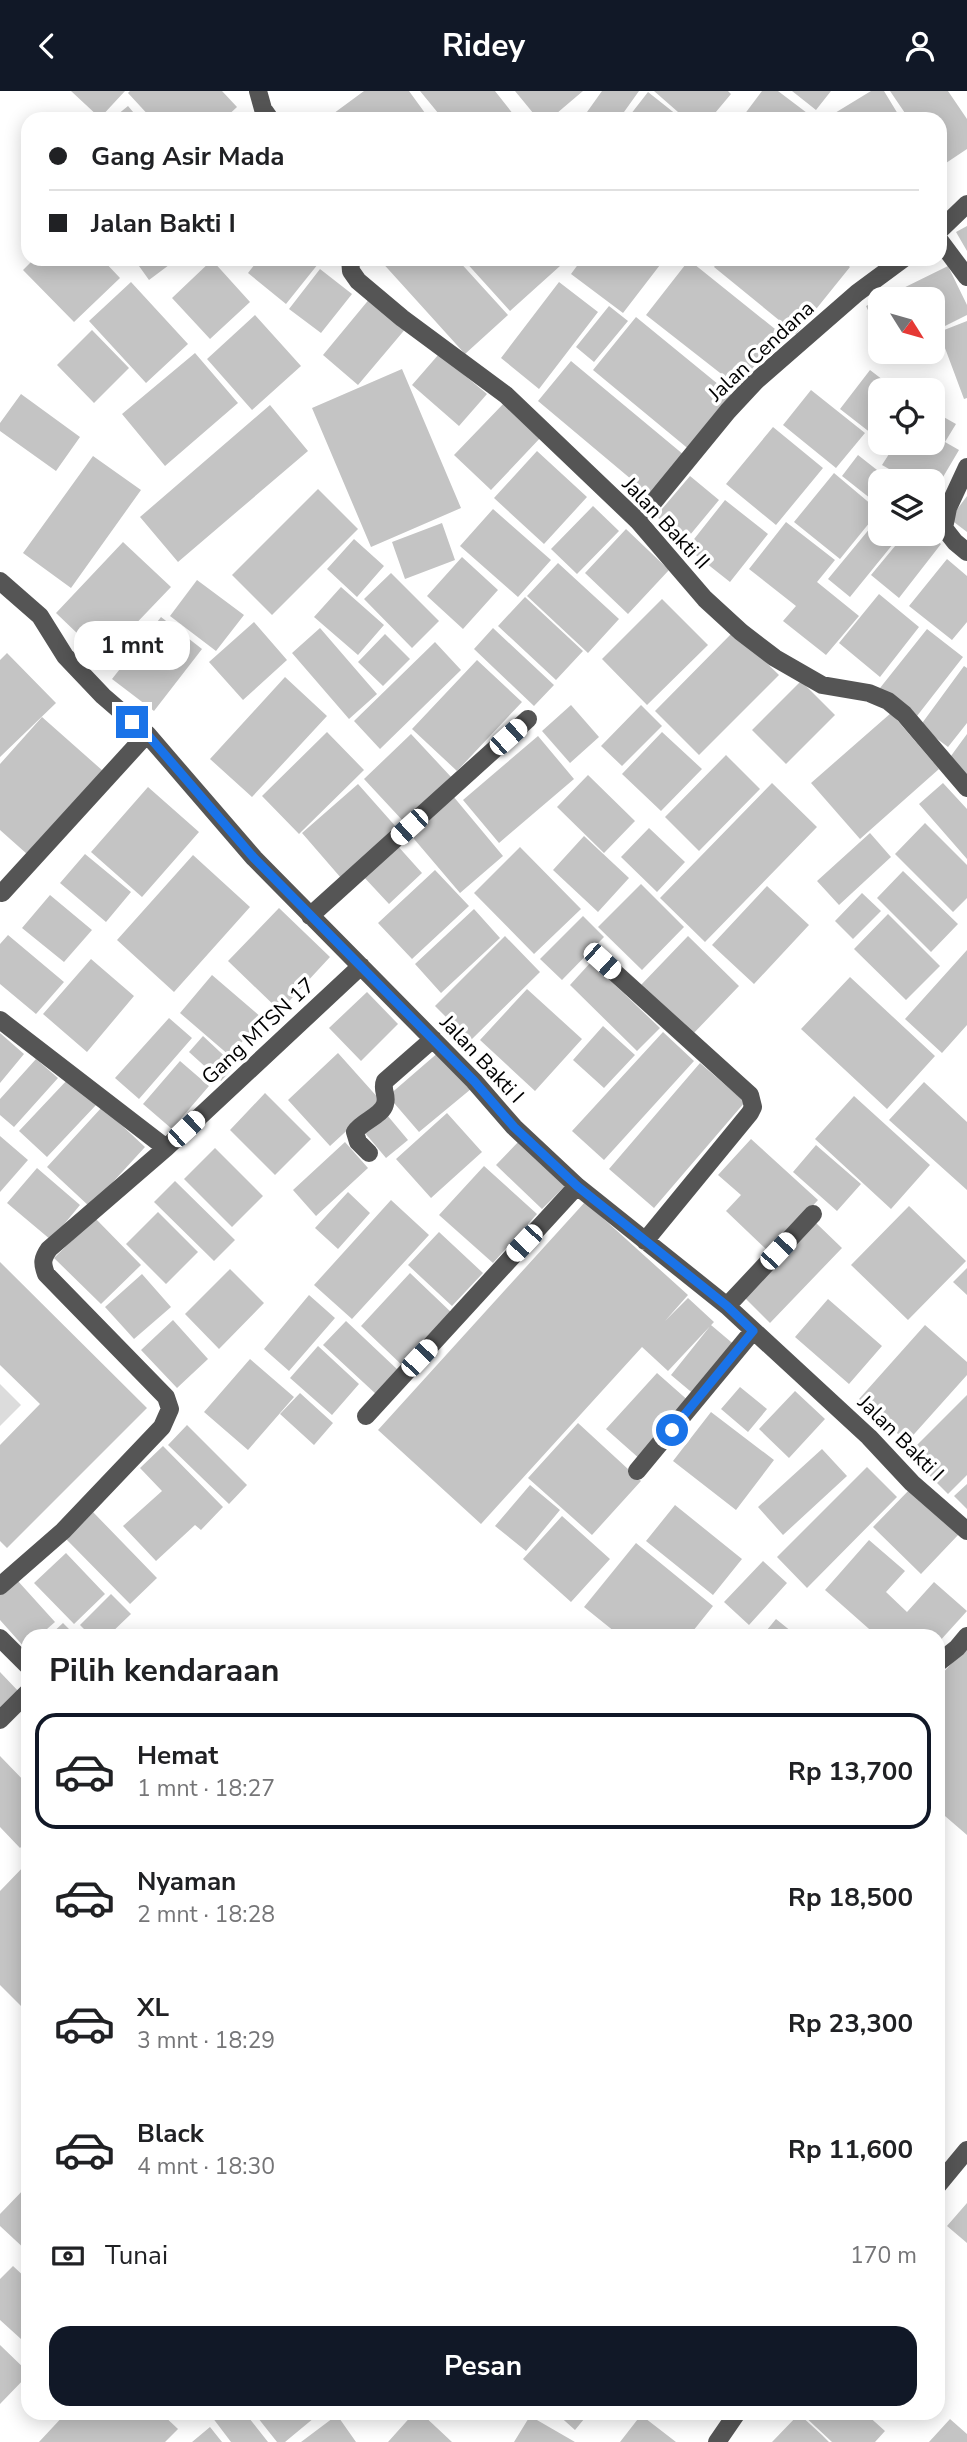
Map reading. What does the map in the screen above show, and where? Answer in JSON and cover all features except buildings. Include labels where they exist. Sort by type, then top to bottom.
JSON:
[{"type":"street","points":[[258,91],[261,112]]},
{"type":"street","points":[[947,223],[967,204]]},
{"type":"street","points":[[947,250],[967,277]]},
{"type":"street","name":"Jalan Bakti II","points":[[351,266],[358,281],[402,318],[506,395],[638,521],[705,599],[741,632],[775,658],[822,685],[869,693],[888,701],[904,714],[967,788]]},
{"type":"street","name":"Jalan Cendana","points":[[638,521],[727,411],[755,382],[857,293],[894,266]]},
{"type":"street","points":[[967,467],[948,508],[944,528],[967,552]]},
{"type":"street","name":"Jalan Bakti I","points":[[0,581],[40,616],[65,656],[103,696],[147,734],[220,820],[310,916],[474,1081],[514,1127],[577,1186],[727,1306],[869,1437],[912,1483],[967,1531]]},
{"type":"street","points":[[310,916],[528,719]]},
{"type":"street","points":[[2,893],[147,734]]},
{"type":"street","points":[[602,961],[750,1095],[753,1101],[750,1113],[645,1241]]},
{"type":"street","name":"Gang MTSN 17","points":[[0,1586],[62,1531],[162,1427],[170,1409],[166,1397],[46,1274],[42,1265],[48,1249],[166,1148],[361,966]]},
{"type":"street","points":[[0,1020],[166,1148]]},
{"type":"street","points":[[369,1153],[358,1142],[355,1132],[384,1107],[386,1101],[382,1088],[385,1081],[433,1039]]},
{"type":"street","points":[[366,1416],[577,1186]]},
{"type":"street","points":[[727,1306],[813,1214]]},
{"type":"street","points":[[637,1471],[753,1331]]},
{"type":"street","points":[[945,1657],[967,1636]]},
{"type":"street","points":[[0,1638],[21,1659]]},
{"type":"street","points":[[0,1720],[21,1699]]},
{"type":"street","points":[[945,2177],[967,2150]]},
{"type":"street","points":[[717,2442],[732,2420]]},
{"type":"shaded area","points":[[0,1384],[21,1405],[0,1426]]},
{"type":"route","points":[[132,722],[147,734],[254,858],[474,1081],[536,1149],[577,1186],[727,1306],[753,1331],[672,1430]]}]
